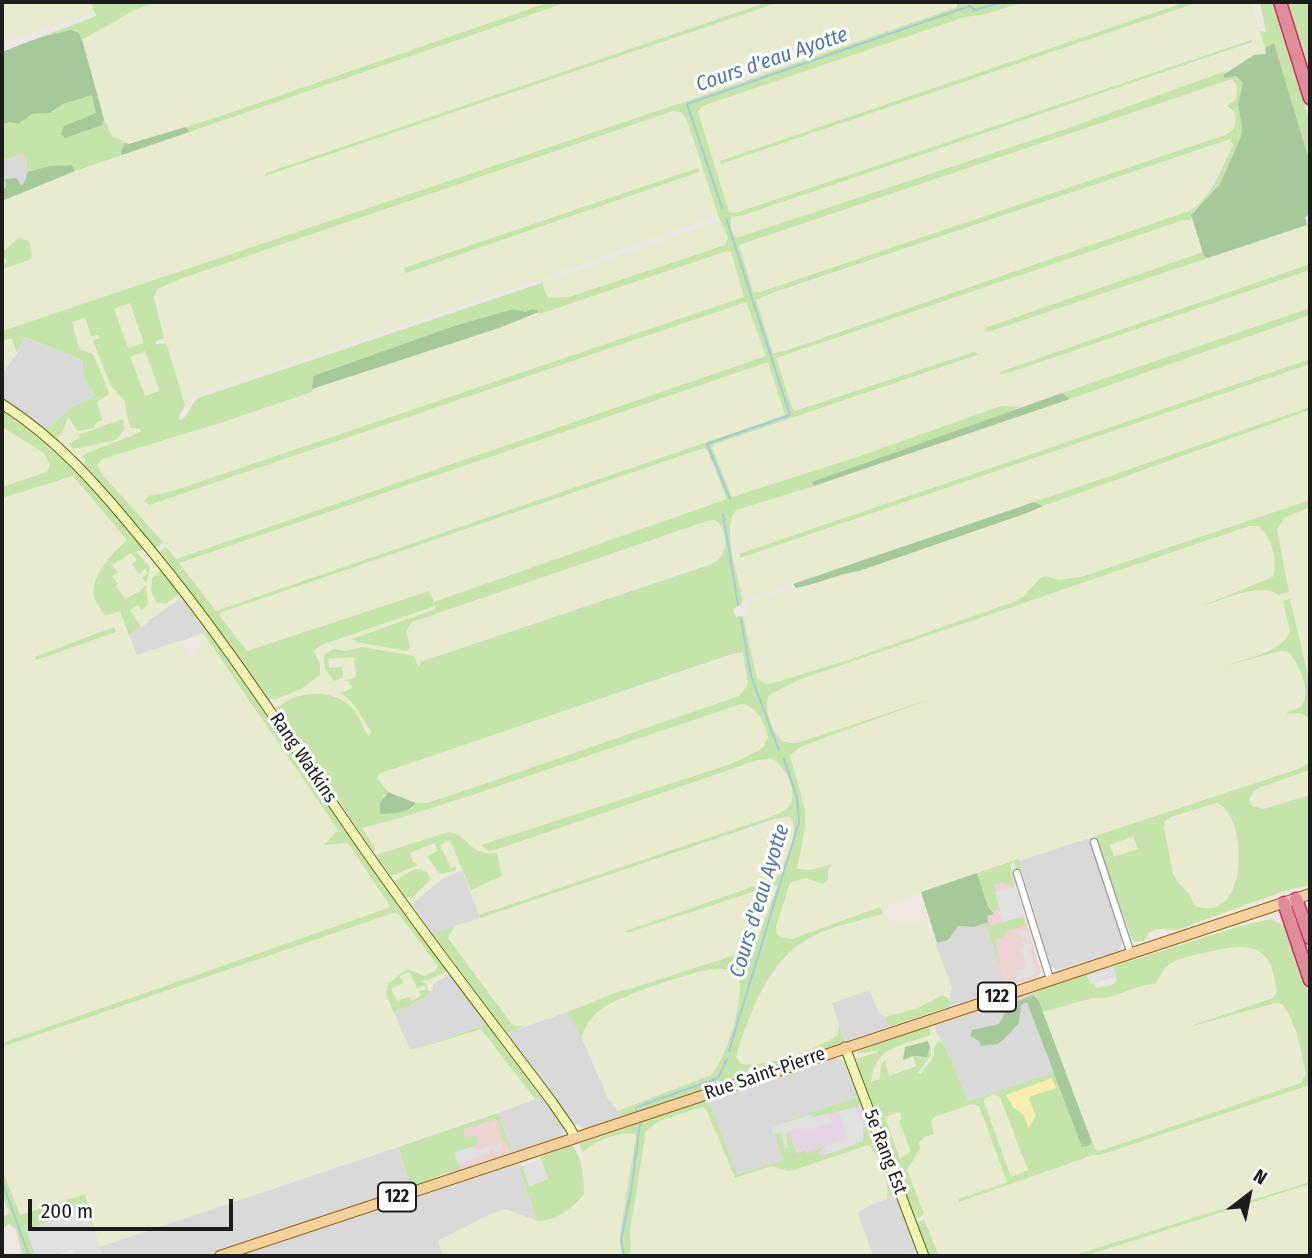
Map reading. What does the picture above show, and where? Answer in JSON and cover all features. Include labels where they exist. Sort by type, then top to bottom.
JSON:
[{"type":"highway","points":[[1280,2],[1310,98]]},
{"type":"highway","points":[[1290,901],[1310,939]]},
{"type":"highway","points":[[1290,901],[1310,979]]},
{"type":"main road","name":"Rue Saint-Pierre","points":[[220,1256],[1310,894]]},
{"type":"street","name":"Rang Watkins","points":[[2,404],[74,461],[173,577],[232,653],[378,869],[557,1110],[575,1139]]},
{"type":"street","points":[[1094,842],[1131,954]]},
{"type":"street","points":[[1017,873],[1050,979]]},
{"type":"street","name":"5e Rang Est","points":[[845,1047],[924,1256]]},
{"type":"shaded area","points":[[26,154],[27,172],[24,183],[17,183],[2,190],[2,158],[6,160]]},
{"type":"shaded area","points":[[25,337],[82,360],[85,380],[95,396],[73,406],[46,430],[2,398],[2,374]]},
{"type":"shaded area","points":[[182,598],[187,601],[208,632],[137,656],[129,635],[149,622],[148,619]]},
{"type":"shaded area","points":[[1089,838],[1122,945],[1118,951],[1057,970],[1051,966],[1019,861]]},
{"type":"shaded area","points":[[1008,863],[1041,972],[1036,978],[1006,987],[985,922],[988,921],[986,916],[990,915],[977,873]]},
{"type":"shaded area","points":[[462,870],[476,901],[480,918],[433,934],[412,904],[443,878]]},
{"type":"shaded area","points":[[1015,887],[1024,916],[1003,922],[995,892]]},
{"type":"shaded area","points":[[985,922],[1006,987],[951,1006],[946,972],[933,944],[948,940],[958,926],[974,927]]},
{"type":"shaded area","points":[[1026,930],[1037,973],[1017,980],[1015,971],[1027,967],[1021,948],[1024,946],[1022,942],[1027,941],[1025,937],[1021,938],[1019,932]]},
{"type":"shaded area","points":[[1112,965],[1116,977],[1091,984],[1088,972]]},
{"type":"shaded area","points":[[448,975],[487,1024],[410,1051],[394,1013],[424,998],[432,991],[433,984]]},
{"type":"shaded area","points":[[869,990],[880,1014],[887,1018],[890,1026],[845,1042],[832,1003]]},
{"type":"shaded area","points":[[1035,992],[1059,1071],[968,1101],[944,1044],[936,1033],[935,1025]]},
{"type":"shaded area","points":[[567,1012],[577,1027],[608,1098],[622,1116],[586,1129],[573,1123],[507,1033]]},
{"type":"shaded area","points":[[833,1057],[844,1061],[858,1097],[771,1126],[783,1160],[736,1174],[708,1099]]},
{"type":"shaded area","points":[[541,1097],[563,1126],[563,1136],[512,1152],[498,1113]]},
{"type":"shaded area","points":[[858,1097],[875,1142],[794,1170],[783,1160],[771,1126]]},
{"type":"shaded area","points":[[855,1107],[863,1125],[863,1141],[828,1154],[825,1146],[847,1138],[839,1111]]},
{"type":"shaded area","points":[[498,1113],[512,1152],[448,1174],[460,1167],[446,1131]]},
{"type":"shaded area","points":[[829,1113],[832,1123],[812,1130],[791,1130],[786,1134],[788,1148],[785,1149],[781,1133],[774,1134],[771,1127],[811,1114],[813,1117]]},
{"type":"shaded area","points":[[501,1143],[503,1149],[496,1152],[494,1149],[490,1153],[458,1164],[454,1153],[473,1146],[476,1151]]},
{"type":"shaded area","points":[[398,1147],[411,1187],[203,1256],[102,1256],[99,1247]]},
{"type":"shaded area","points":[[540,1159],[548,1179],[529,1186],[522,1166]]},
{"type":"shaded area","points":[[518,1164],[537,1221],[506,1209],[484,1217],[438,1241],[443,1256],[238,1256]]},
{"type":"shaded area","points":[[896,1195],[917,1252],[903,1256],[873,1256],[858,1210]]},
{"type":"shaded area","points":[[84,1202],[102,1256],[75,1256],[72,1250],[52,1256],[36,1256],[26,1230],[61,1217],[59,1212]]},
{"type":"green space","points":[[2,2],[91,2],[95,11],[71,22],[72,20],[2,43]]},
{"type":"green space","points":[[91,2],[158,2],[136,9],[82,40],[75,30],[38,38],[96,16]]},
{"type":"green space","points":[[158,2],[550,2],[215,118],[125,143],[123,154],[568,2],[768,2],[266,173],[265,176],[780,2],[957,2],[957,7],[693,99],[2,331],[2,201],[75,171],[50,166],[27,172],[26,154],[5,160],[2,158],[2,124],[104,119],[82,40],[136,9]]},
{"type":"green space","points":[[550,2],[568,2],[75,171],[72,165],[27,172],[26,154],[5,160],[2,150],[2,124],[32,114],[50,113],[63,104],[92,95],[97,113],[64,126],[104,119],[112,136],[129,144],[215,118]]},
{"type":"green space","points":[[768,2],[780,2],[265,176],[266,173]]},
{"type":"green space","points":[[957,2],[1025,2],[986,14],[965,17],[702,106],[698,112],[729,212],[736,213],[1251,40],[1252,42],[744,215],[731,217],[731,229],[736,238],[1066,129],[1228,70],[1223,75],[1224,78],[1236,76],[1243,83],[1238,103],[1242,130],[1240,139],[1220,184],[1210,197],[1193,211],[1191,220],[1183,220],[776,358],[795,411],[977,353],[715,444],[712,447],[732,497],[857,457],[1001,406],[1019,407],[813,482],[814,486],[736,510],[730,528],[731,541],[743,601],[733,609],[736,617],[743,616],[757,679],[766,684],[774,683],[857,657],[1016,601],[1040,578],[1046,576],[1059,580],[1081,577],[1310,500],[1310,507],[1284,518],[1277,529],[1289,592],[1278,595],[1271,591],[1252,591],[1202,606],[1273,577],[1275,564],[1270,542],[1258,526],[1249,526],[798,680],[769,695],[767,706],[776,734],[785,742],[793,743],[931,699],[802,746],[790,755],[805,810],[805,829],[797,868],[810,870],[832,864],[828,879],[823,884],[805,878],[790,883],[776,927],[777,934],[792,939],[880,907],[883,914],[826,930],[809,938],[782,960],[762,990],[736,1057],[741,1064],[750,1065],[791,1056],[831,1040],[838,1034],[839,1025],[845,1042],[757,1071],[751,1067],[747,1069],[749,1074],[622,1116],[618,1111],[711,1075],[723,1055],[734,1026],[740,983],[738,973],[722,969],[707,970],[624,997],[596,1014],[582,1038],[567,1012],[616,992],[750,950],[756,943],[775,893],[777,887],[774,885],[627,933],[626,931],[780,875],[794,836],[793,822],[789,816],[480,918],[479,915],[770,817],[790,805],[792,793],[786,773],[773,759],[758,760],[498,849],[489,851],[481,845],[728,765],[758,751],[768,737],[756,712],[741,704],[475,794],[362,828],[376,850],[373,851],[278,708],[286,701],[306,694],[338,698],[355,711],[368,736],[372,732],[354,706],[340,693],[353,688],[348,681],[343,681],[356,678],[354,657],[328,659],[329,668],[342,667],[343,678],[334,681],[325,669],[325,654],[334,649],[346,651],[362,647],[414,656],[418,666],[420,662],[709,565],[720,557],[725,548],[725,537],[720,524],[715,520],[707,521],[412,622],[406,631],[410,648],[406,651],[352,639],[436,609],[435,606],[321,645],[314,651],[320,664],[320,675],[301,689],[274,700],[270,694],[269,699],[160,551],[166,547],[176,559],[766,356],[746,302],[149,505],[144,501],[148,496],[170,492],[744,297],[731,252],[727,251],[539,314],[513,309],[454,326],[313,376],[312,392],[102,459],[97,465],[101,473],[163,542],[156,548],[83,463],[86,460],[82,457],[87,453],[141,432],[140,429],[130,428],[124,400],[111,386],[93,341],[99,338],[98,335],[91,336],[85,318],[72,322],[79,349],[93,354],[108,390],[109,394],[97,402],[102,420],[97,422],[94,428],[78,431],[68,417],[62,433],[57,438],[46,430],[73,406],[95,396],[85,380],[82,360],[25,337],[17,353],[12,338],[2,341],[2,331],[693,99],[957,7]],"holes":[[[1232,79],[1237,86],[1236,99],[1227,106],[1235,112],[1235,126],[1225,135],[760,292],[753,292],[739,245]],[[673,111],[681,112],[687,120],[728,238],[725,245],[569,297],[548,298],[542,283],[198,398],[181,420],[178,418],[185,405],[167,346],[165,343],[155,342],[164,338],[154,298],[157,289]],[[1230,139],[1233,145],[1210,191],[1189,211],[785,351],[773,353],[756,300]],[[130,303],[144,343],[128,348],[114,309]],[[145,351],[160,391],[145,396],[130,357]],[[768,362],[785,415],[216,611],[179,563]],[[704,448],[727,499],[434,602],[429,591],[247,651],[219,615]],[[743,652],[748,685],[739,696],[427,803],[416,803],[412,809],[382,797],[388,792],[377,778],[381,773],[729,655]]]},
{"type":"green space","points":[[1025,2],[1186,2],[720,161],[1199,2],[1251,2],[1267,54],[1254,55],[1202,82],[736,239],[731,229],[731,217],[744,215],[1252,43],[1251,41],[736,213],[729,212],[698,113],[702,106],[965,17],[986,14]]},
{"type":"green space","points":[[1186,2],[1199,2],[721,164],[720,161]]},
{"type":"green space","points":[[1260,2],[1272,2],[1310,122],[1310,163],[1274,43],[1265,48],[1260,31],[1266,32]]},
{"type":"green space","points":[[1287,2],[1310,2],[1310,74]]},
{"type":"green space","points":[[71,30],[79,33],[83,43],[104,119],[102,125],[65,138],[61,134],[64,126],[96,113],[92,95],[63,104],[50,113],[32,114],[18,124],[2,124],[2,52],[38,38]]},
{"type":"green space","points":[[1274,43],[1310,163],[1310,214],[1305,217],[1307,225],[1208,258],[1204,256],[1191,215],[1220,184],[1242,130],[1238,103],[1243,83],[1236,76],[1224,78],[1223,75],[1254,55],[1266,54],[1265,48]]},
{"type":"green space","points":[[1232,79],[1237,86],[1236,99],[1231,102],[1236,125],[1233,131],[1225,135],[754,293],[738,246]]},
{"type":"green space","points":[[673,111],[681,112],[687,120],[718,215],[540,279],[192,397],[185,405],[154,298],[157,289]],"holes":[[[698,168],[698,172],[406,273]]]},
{"type":"green space","points":[[186,127],[189,132],[122,155],[125,143]]},
{"type":"green space","points":[[1230,139],[1233,145],[1205,197],[1198,206],[1189,211],[774,353],[756,300]]},
{"type":"green space","points":[[72,165],[75,171],[2,201],[5,179],[16,178],[21,185],[27,172],[50,166]]},
{"type":"green space","points":[[698,168],[699,172],[406,273],[404,268]]},
{"type":"green space","points":[[721,220],[728,238],[726,245],[569,297],[548,298],[542,283]]},
{"type":"green space","points":[[1183,220],[1191,220],[1203,252],[986,328],[984,331],[988,332],[1307,225],[1310,225],[1310,264],[1002,370],[1011,372],[1310,270],[1310,308],[1019,407],[1001,406],[857,457],[732,497],[712,447],[715,444],[977,356],[974,352],[795,411],[792,409],[775,358]]},
{"type":"green space","points":[[19,238],[29,241],[32,257],[2,269],[2,263],[4,265],[7,262],[2,252]]},
{"type":"green space","points":[[727,251],[731,252],[744,297],[170,492],[148,496],[146,503],[149,505],[745,302],[766,356],[176,559],[98,468],[98,461],[102,459],[220,423],[312,392],[312,389]]},
{"type":"green space","points":[[1203,252],[1208,258],[988,332],[984,331],[985,328]]},
{"type":"green space","points":[[1310,264],[1310,270],[1011,372],[999,372]]},
{"type":"green space","points":[[132,295],[160,352],[181,423],[108,450],[83,463],[46,430],[73,406],[95,396],[85,380],[82,360],[25,337],[2,374],[2,336]]},
{"type":"green space","points":[[1310,308],[1310,315],[1070,399],[1062,393]]},
{"type":"green space","points":[[513,309],[526,312],[534,309],[539,312],[499,328],[312,389],[313,376],[454,326]]},
{"type":"green space","points":[[1310,315],[1310,359],[740,554],[740,557],[1310,364],[1310,407],[743,601],[733,557],[729,521],[736,510],[1070,399]]},
{"type":"green space","points":[[1310,359],[1310,364],[740,558],[739,554]]},
{"type":"green space","points":[[768,361],[786,414],[216,611],[178,563]]},
{"type":"green space","points":[[1062,393],[1070,399],[814,486],[812,482]]},
{"type":"green space","points":[[1310,407],[1310,410],[1043,506],[1034,502]]},
{"type":"green space","points":[[1310,410],[1310,500],[1081,577],[1059,580],[1046,576],[1040,578],[1016,601],[857,657],[774,683],[766,684],[757,679],[743,616],[751,601],[790,589],[815,585],[843,573],[888,561]]},
{"type":"green space","points":[[2,411],[42,441],[77,473],[143,549],[136,552],[150,567],[147,584],[146,588],[148,604],[142,610],[138,605],[130,610],[141,627],[129,635],[120,611],[105,616],[95,598],[94,588],[104,565],[127,540],[73,476],[2,498],[2,487],[47,472],[50,465],[44,453],[2,427]],"holes":[[[131,553],[137,560],[132,564],[139,574],[145,569],[148,573],[142,578],[147,584],[125,599],[112,576],[118,573],[112,565]]]},
{"type":"green space","points":[[123,419],[124,430],[116,440],[74,449],[68,444],[80,438],[78,435]]},
{"type":"green space","points":[[2,427],[44,453],[50,465],[47,472],[2,487]]},
{"type":"green space","points":[[704,448],[727,499],[434,603],[438,613],[707,521],[715,520],[723,530],[726,548],[719,560],[421,661],[422,664],[380,728],[365,739],[312,761],[238,654],[244,650],[219,615],[222,612]]},
{"type":"green space","points":[[73,476],[139,549],[141,546],[184,599],[176,601],[129,635],[137,655],[180,641],[189,657],[202,646],[196,636],[204,634],[339,830],[325,845],[347,843],[392,907],[2,1043],[2,498]]},
{"type":"green space","points":[[1034,502],[1043,506],[859,571],[796,588],[793,584]]},
{"type":"green space","points":[[1310,507],[1310,684],[1290,599],[1283,601],[1289,637],[1262,653],[1240,661],[1280,651],[1288,652],[1299,665],[1305,697],[1301,707],[1287,714],[1301,713],[1310,719],[1310,762],[1301,768],[1165,812],[1166,821],[1216,803],[1226,808],[1231,817],[1239,851],[1236,887],[1229,898],[1219,905],[1204,909],[1195,906],[1188,892],[1178,883],[1169,860],[1109,875],[1095,836],[977,873],[792,939],[777,934],[776,927],[790,883],[805,878],[823,884],[831,868],[831,864],[802,871],[797,868],[805,829],[801,792],[790,755],[802,746],[918,704],[797,743],[787,743],[775,730],[766,705],[769,695],[798,680],[1249,526],[1258,526],[1267,534],[1276,569],[1273,577],[1219,601],[1260,589],[1275,591],[1279,595],[1289,591],[1277,529],[1284,518]]},
{"type":"green space","points":[[160,571],[180,593],[166,604],[156,602],[151,591],[152,578]]},
{"type":"green space","points":[[1290,599],[1310,684],[1310,719],[1301,713],[1285,714],[1301,707],[1305,694],[1303,678],[1288,652],[1280,651],[1224,666],[1262,654],[1286,638],[1290,631],[1283,601]]},
{"type":"green space","points":[[114,627],[116,632],[36,660],[35,657]]},
{"type":"green space","points":[[208,632],[446,971],[420,981],[427,984],[428,991],[432,991],[394,1013],[386,994],[388,984],[407,969],[425,976],[435,971],[438,966],[398,913],[393,913],[2,1047],[2,1043],[391,907],[348,843],[324,845],[338,830],[204,634]],"holes":[[[409,972],[418,989],[424,985],[426,990],[419,991],[421,996],[412,1001],[409,997],[397,1001],[391,989],[403,983],[400,976]]]},
{"type":"green space","points":[[743,652],[748,685],[744,692],[680,717],[427,803],[416,803],[388,792],[377,778],[381,773]]},
{"type":"green space","points":[[741,704],[755,710],[766,727],[767,741],[758,751],[728,765],[482,845],[498,849],[758,760],[773,759],[786,773],[792,795],[788,808],[770,817],[479,915],[462,870],[443,878],[414,901],[413,908],[376,855],[379,854],[361,828],[475,794]]},
{"type":"green space","points":[[1310,762],[1310,770],[1261,787],[1254,791],[1249,799],[1252,806],[1263,809],[1310,795],[1310,885],[1284,891],[1177,930],[1157,929],[1150,932],[1144,941],[1135,942],[1095,836],[1301,768]],"holes":[[[1216,803],[1226,810],[1234,825],[1238,844],[1235,884],[1227,899],[1214,908],[1195,906],[1173,873],[1165,821]],[[1133,836],[1138,849],[1114,857],[1110,845]]]},
{"type":"green space","points":[[1310,770],[1310,795],[1263,809],[1250,803],[1249,799],[1254,790]]},
{"type":"green space","points":[[388,792],[416,803],[404,811],[380,814],[380,803]]},
{"type":"green space","points":[[789,816],[795,824],[794,834],[780,875],[627,933],[773,885],[777,887],[776,893],[756,943],[750,950],[617,991],[602,1000],[526,1026],[516,1026],[511,1023],[448,938],[455,926]]},
{"type":"green space","points":[[449,832],[480,851],[497,853],[502,876],[471,890],[450,840],[440,845],[451,868],[456,866],[456,870],[441,874],[427,856],[438,851],[434,843],[410,853],[413,862],[418,865],[394,875],[390,875],[376,855]]},
{"type":"green space","points":[[1019,859],[1022,871],[1016,868],[1014,863],[1010,864],[1015,887],[1002,882],[994,885],[1001,911],[993,911],[988,907],[977,873]]},
{"type":"green space","points":[[420,869],[428,873],[430,880],[413,897],[406,898],[396,880],[412,870]]},
{"type":"green space","points":[[977,873],[988,907],[994,914],[987,916],[988,922],[974,927],[958,926],[948,940],[937,943],[921,892]]},
{"type":"green space","points":[[398,913],[439,966],[426,975],[446,969],[450,975],[433,984],[432,991],[424,998],[394,1013],[410,1050],[481,1028],[535,1099],[99,1247],[85,1194],[20,1215],[2,1169],[2,1047]]},
{"type":"green space","points":[[883,914],[902,925],[926,920],[952,987],[949,998],[937,997],[916,1009],[885,1017],[878,1010],[869,990],[832,1003],[839,1025],[838,1034],[826,1043],[756,1066],[741,1064],[736,1057],[758,995],[791,952],[809,938]]},
{"type":"green space","points":[[1020,917],[1025,919],[1026,925],[1004,932],[1005,937],[995,940],[1002,974],[985,922],[990,926]]},
{"type":"green space","points":[[1271,919],[1283,925],[1286,930],[1310,995],[1310,1085],[1100,1155],[1093,1155],[959,1202],[959,1199],[1007,1182],[979,1106],[972,1104],[934,1117],[931,1121],[934,1134],[924,1137],[919,1143],[920,1149],[907,1170],[924,1214],[919,1218],[914,1216],[856,1059],[878,1050],[857,1054],[858,1051],[927,1027],[930,1029],[930,1035],[900,1045],[884,1054],[878,1061],[871,1082],[880,1079],[881,1065],[885,1060],[889,1076],[916,1066],[913,1056],[920,1058],[930,1052],[930,1047],[931,1055],[918,1073],[921,1074],[934,1056],[934,1047],[939,1041],[944,1044],[968,1101],[1055,1072],[1088,1146],[1092,1142],[1097,1152],[1301,1083],[1306,1074],[1300,1047],[1295,1029],[1282,1004],[1276,1003],[1185,1028],[1273,998],[1277,992],[1270,964],[1264,955],[1256,950],[1236,947],[1181,958],[1163,970],[1155,984],[1042,1012],[1035,992],[1087,974],[1096,988],[1112,985],[1117,981],[1113,967],[1115,966],[1240,926]],"holes":[[[1052,1078],[1055,1088],[1031,1095],[1029,1099],[1032,1107],[1025,1121],[1024,1115],[1013,1107]],[[994,1094],[1000,1097],[1028,1170],[1011,1177],[984,1102],[985,1098]],[[900,1112],[902,1119],[899,1121],[911,1151],[900,1159],[885,1117]]]},
{"type":"green space","points":[[455,926],[448,938],[511,1023],[525,1026],[507,1033],[433,934]]},
{"type":"green space","points":[[1238,945],[1252,948],[1268,960],[1277,993],[1273,998],[1202,1023],[1276,1003],[1282,1004],[1287,1010],[1298,1041],[1305,1079],[1301,1083],[1097,1152],[1042,1012],[1155,983],[1165,967],[1180,959]]},
{"type":"green space","points":[[716,969],[738,973],[741,983],[739,1002],[722,1059],[716,1069],[711,1075],[618,1111],[608,1098],[582,1038],[585,1028],[601,1008],[613,1001],[690,974]]},
{"type":"green space","points":[[942,995],[949,998],[951,1006],[890,1026],[885,1017],[916,1009]]},
{"type":"green space","points":[[1033,995],[1038,999],[1092,1142],[1088,1146],[1082,1147],[1027,1002],[1021,1005],[1019,1023],[998,1044],[981,1046],[979,1041],[970,1036],[972,1030],[999,1024],[1010,1004]]},
{"type":"green space","points":[[938,1022],[934,1028],[936,1033],[944,1044],[969,1105],[979,1106],[1008,1182],[959,1199],[1307,1085],[1310,1085],[1310,1182],[1071,1256],[939,1256],[906,1170],[900,1177],[856,1058],[862,1048]]},
{"type":"green space","points":[[487,1024],[541,1097],[535,1099],[481,1029],[410,1051]]},
{"type":"green space","points":[[928,1041],[930,1047],[927,1057],[913,1056],[903,1060],[905,1047]]},
{"type":"green space","points":[[999,1095],[1028,1170],[1011,1177],[984,1102],[985,1098]]},
{"type":"green space","points":[[858,1097],[860,1103],[856,1108],[771,1126]]},
{"type":"green space","points":[[708,1099],[737,1174],[783,1160],[774,1134],[781,1133],[787,1148],[785,1134],[788,1132],[797,1154],[805,1150],[807,1154],[825,1146],[818,1153],[821,1156],[856,1145],[865,1124],[870,1129],[896,1195],[887,1198],[883,1170],[868,1145],[794,1170],[772,1166],[735,1178],[706,1109],[702,1107],[659,1121],[646,1131],[630,1231],[631,1256],[622,1256],[620,1235],[636,1135],[624,1134],[608,1138],[583,1153],[579,1144]]},
{"type":"green space","points":[[703,1107],[733,1177],[772,1166],[794,1170],[871,1146],[889,1195],[857,1212],[873,1256],[631,1256],[630,1231],[646,1131],[659,1121]]},
{"type":"green space","points":[[498,1113],[512,1152],[506,1141],[503,1141],[496,1119],[463,1129],[465,1138],[477,1135],[478,1141],[475,1146],[454,1153],[461,1167],[411,1187],[398,1147]]},
{"type":"green space","points":[[628,1132],[636,1135],[620,1235],[622,1256],[443,1256],[438,1241],[484,1217],[506,1209],[541,1222],[573,1207],[584,1191],[580,1162],[585,1149],[590,1144]]},
{"type":"green space","points":[[572,1145],[580,1161],[584,1194],[563,1213],[551,1219],[537,1221],[518,1164],[522,1166],[530,1186],[548,1179],[540,1157]]},
{"type":"green space","points":[[2,1169],[20,1215],[85,1194],[99,1247],[84,1202],[64,1223],[32,1246],[36,1255],[23,1256],[16,1229],[8,1224],[4,1228],[2,1225],[2,1218],[9,1213],[2,1194]]},
{"type":"green space","points":[[1310,1182],[1085,1256],[1071,1256]]},
{"type":"green space","points":[[1310,1184],[1310,1253],[1299,1256],[1085,1256]]},
{"type":"green space","points":[[924,1219],[939,1256],[930,1256],[917,1223]]},
{"type":"sand","points":[[1052,1078],[1056,1088],[1029,1099],[1036,1116],[1028,1128],[1024,1115],[1013,1107],[1006,1095]]},
{"type":"waterway","points":[[971,7],[975,10],[1003,2]]},
{"type":"waterway","name":"Cours d'eau Ayotte","points":[[722,208],[687,104],[970,6]]},
{"type":"waterway","name":"Cours d'eau Ayotte","points":[[726,218],[790,415],[707,444],[730,499]]},
{"type":"waterway","name":"Cours d'eau Ayotte","points":[[723,514],[738,604]]},
{"type":"waterway","name":"Cours d'eau Ayotte","points":[[741,619],[751,676],[779,750]]},
{"type":"waterway","name":"Cours d'eau Ayotte","points":[[729,1051],[799,822],[797,798],[784,759]]},
{"type":"waterway","name":"Cours d'eau Ayotte","points":[[636,1110],[637,1107],[718,1078],[727,1059]]},
{"type":"waterway","name":"Cours d'eau Ayotte","points":[[624,1256],[621,1240],[640,1125]]},
{"type":"waterway","points":[[2,1181],[29,1256]]}]
